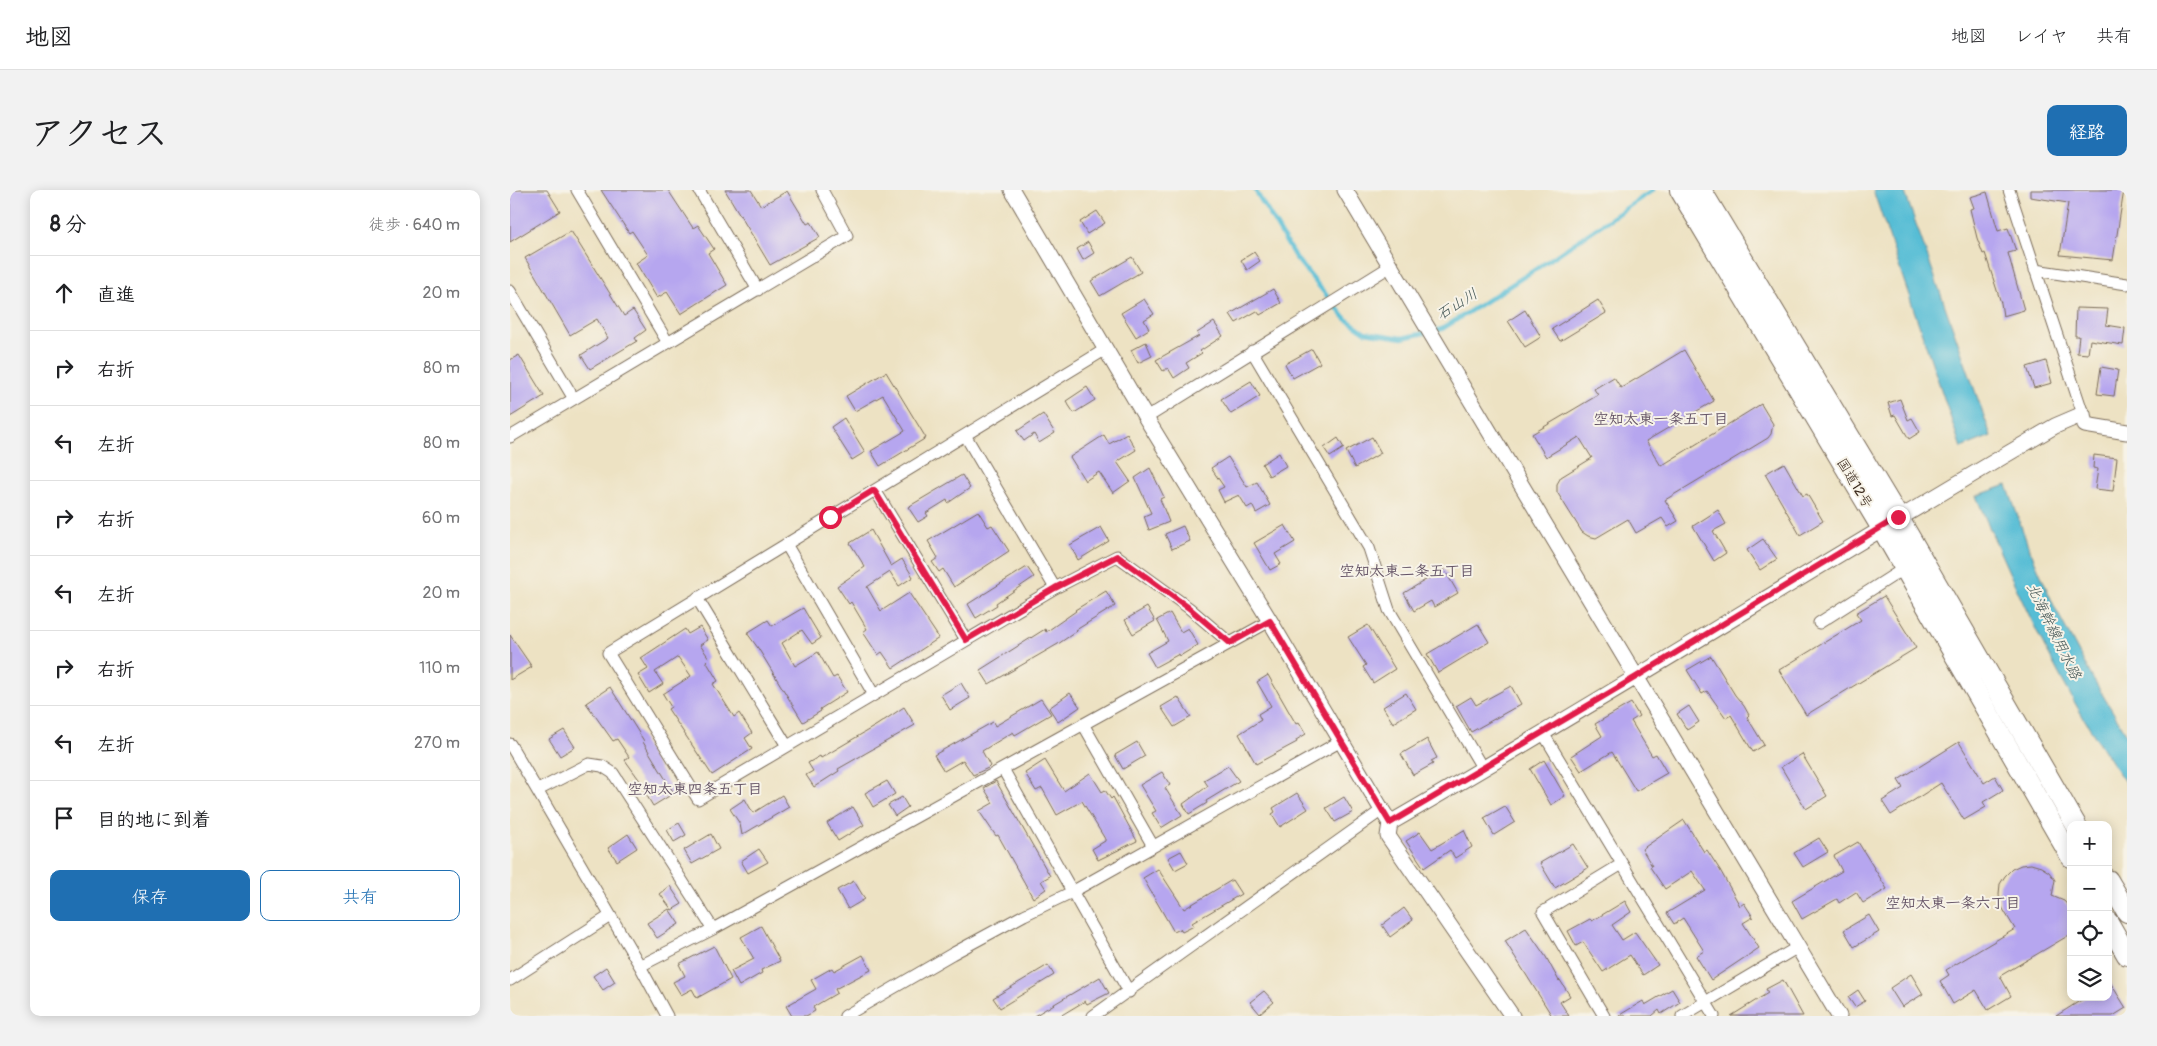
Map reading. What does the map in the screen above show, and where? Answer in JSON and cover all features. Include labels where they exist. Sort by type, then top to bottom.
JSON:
[{"type":"highway","name":"国道12号","points":[[1680,190],[1889,522],[2074,821]]},
{"type":"highway","name":"国道12号","points":[[1701,190],[1889,522],[1905,568],[2067,850]]},
{"type":"highway","points":[[2112,887],[2127,912]]},
{"type":"highway","points":[[2112,929],[2127,955]]},
{"type":"street","points":[[577,190],[668,343]]},
{"type":"street","points":[[699,190],[758,290]]},
{"type":"street","points":[[510,437],[847,236],[822,190]]},
{"type":"street","points":[[1012,190],[1146,418],[1386,816],[1388,836],[1512,1016]]},
{"type":"street","points":[[1346,190],[1839,1016]]},
{"type":"street","points":[[2009,190],[2085,425],[2127,432]]},
{"type":"street","points":[[1146,418],[1391,266]]},
{"type":"street","points":[[2035,270],[2127,284]]},
{"type":"street","points":[[510,291],[574,399]]},
{"type":"street","points":[[1106,349],[608,653],[698,799],[1055,588],[1117,556],[1189,608],[1230,643]]},
{"type":"street","points":[[1252,351],[1369,548],[1390,610],[1483,769]]},
{"type":"street","points":[[1093,1016],[1386,816],[1483,769],[1889,522],[2055,426],[2083,414]]},
{"type":"street","points":[[965,435],[1055,588]]},
{"type":"street","points":[[874,490],[966,640]]},
{"type":"street","points":[[786,544],[874,695]]},
{"type":"street","points":[[1819,624],[1905,568]]},
{"type":"street","points":[[697,598],[787,746]]},
{"type":"street","points":[[640,966],[713,929],[1270,621]]},
{"type":"street","points":[[1083,724],[1154,846]]},
{"type":"street","points":[[1543,733],[1714,1016]]},
{"type":"street","points":[[845,1016],[1024,914],[1072,892],[1341,740]]},
{"type":"street","points":[[510,744],[640,966],[667,1016]]},
{"type":"street","points":[[538,790],[589,764],[602,766],[613,773],[713,929]]},
{"type":"street","points":[[1003,769],[1129,992]]},
{"type":"street","points":[[1604,1016],[1543,912],[1622,864]]},
{"type":"street","points":[[510,980],[610,916]]},
{"type":"street","points":[[1682,1016],[1798,947]]},
{"type":"water","points":[[1873,190],[1904,190],[1991,436],[1961,448]]},
{"type":"water","name":"北海幹線用水路","points":[[2007,485],[2027,543],[2055,608],[2093,679],[2127,735],[2127,785],[2083,716],[2044,645],[2008,571],[1976,496]]},
{"type":"building","points":[[510,190],[547,190],[560,211],[510,242]]},
{"type":"building","points":[[601,190],[668,190],[693,228],[698,225],[714,249],[708,253],[727,285],[681,314],[667,292],[657,298],[636,263],[648,255],[632,231],[629,233]]},
{"type":"building","points":[[725,190],[751,190],[761,206],[787,191],[807,224],[811,222],[820,237],[770,265]]},
{"type":"building","points":[[2030,190],[2124,190],[2113,260],[2060,255],[2068,203],[2030,197]]},
{"type":"building","points":[[1987,192],[1998,231],[2008,228],[2016,251],[2008,253],[2024,310],[2003,316],[2001,303],[1985,253],[1983,254],[1977,238],[1970,209],[1974,208],[1970,197]]},
{"type":"building","points":[[1097,211],[1105,223],[1087,234],[1080,222]]},
{"type":"building","points":[[571,231],[624,316],[633,310],[646,330],[635,338],[637,341],[590,369],[581,355],[608,338],[597,319],[570,335],[525,258]]},
{"type":"building","points":[[1088,242],[1094,253],[1083,260],[1077,249]]},
{"type":"building","points":[[1254,252],[1260,261],[1247,270],[1241,260]]},
{"type":"building","points":[[1132,257],[1141,272],[1100,296],[1091,281]]},
{"type":"building","points":[[1273,289],[1281,303],[1260,315],[1257,311],[1236,323],[1230,314]]},
{"type":"building","points":[[1144,299],[1154,314],[1144,320],[1149,329],[1136,337],[1121,313]]},
{"type":"building","points":[[1598,300],[1606,313],[1560,341],[1552,329]]},
{"type":"building","points":[[2076,308],[2108,309],[2106,325],[2125,328],[2123,345],[2090,340],[2088,354],[2077,353],[2079,336],[2075,336]]},
{"type":"building","points":[[1525,310],[1541,337],[1525,347],[1508,321]]},
{"type":"building","points":[[1214,322],[1223,336],[1186,363],[1189,368],[1174,378],[1168,368],[1163,371],[1156,360],[1199,336],[1197,333]]},
{"type":"building","points":[[1146,342],[1152,356],[1138,363],[1131,350]]},
{"type":"building","points":[[1312,349],[1320,363],[1293,378],[1285,364]]},
{"type":"building","points":[[1684,350],[1714,401],[1646,441],[1661,466],[1761,404],[1773,424],[1771,434],[1768,438],[1665,500],[1678,521],[1668,527],[1662,518],[1636,533],[1628,519],[1596,538],[1588,536],[1582,532],[1557,492],[1557,484],[1561,477],[1592,458],[1579,437],[1546,457],[1532,434],[1598,395],[1594,389],[1614,377],[1621,388]]},
{"type":"building","points":[[519,355],[544,396],[510,417],[510,360]]},
{"type":"building","points":[[2046,361],[2052,383],[2034,388],[2027,367]]},
{"type":"building","points":[[2101,367],[2118,370],[2114,396],[2097,394]]},
{"type":"building","points":[[886,372],[926,438],[880,466],[871,451],[905,431],[883,395],[855,411],[846,396]]},
{"type":"building","points":[[1251,381],[1260,396],[1231,414],[1221,399]]},
{"type":"building","points":[[1087,387],[1095,400],[1074,413],[1066,401]]},
{"type":"building","points":[[1900,399],[1908,420],[1912,418],[1920,432],[1909,439],[1895,415],[1892,416],[1888,403]]},
{"type":"building","points":[[1043,414],[1055,433],[1039,443],[1034,434],[1024,441],[1017,431]]},
{"type":"building","points":[[844,418],[865,452],[852,460],[831,427]]},
{"type":"building","points":[[1127,434],[1136,450],[1117,462],[1130,481],[1113,493],[1099,472],[1085,481],[1070,457],[1104,435],[1109,444]]},
{"type":"building","points":[[1372,437],[1381,453],[1355,468],[1346,451]]},
{"type":"building","points":[[1338,438],[1344,448],[1330,457],[1324,448]]},
{"type":"building","points":[[1279,453],[1286,466],[1269,476],[1262,464]]},
{"type":"building","points":[[2094,455],[2117,458],[2113,491],[2095,489],[2098,469],[2093,468]]},
{"type":"building","points":[[1228,457],[1247,487],[1257,482],[1270,505],[1256,513],[1252,505],[1247,508],[1239,495],[1224,502],[1218,490],[1224,487],[1211,468]]},
{"type":"building","points":[[1784,463],[1803,496],[1807,494],[1823,521],[1800,535],[1765,474]]},
{"type":"building","points":[[1150,468],[1164,497],[1160,499],[1169,522],[1149,530],[1144,516],[1151,513],[1135,478]]},
{"type":"building","points":[[962,475],[970,488],[948,503],[947,500],[926,513],[928,516],[918,522],[908,507]]},
{"type":"building","points":[[1718,510],[1726,524],[1713,531],[1726,553],[1714,561],[1693,526]]},
{"type":"building","points":[[978,511],[988,527],[992,525],[1009,551],[954,587],[943,569],[939,572],[932,562],[938,558],[928,541]]},
{"type":"building","points":[[1285,525],[1295,542],[1275,554],[1281,564],[1270,570],[1254,543]]},
{"type":"building","points":[[1183,526],[1190,541],[1172,549],[1165,534]]},
{"type":"building","points":[[1101,527],[1109,541],[1078,560],[1070,545]]},
{"type":"building","points":[[871,530],[891,566],[902,559],[913,577],[899,586],[890,572],[867,587],[881,611],[909,593],[939,638],[893,668],[882,652],[878,655],[863,632],[867,629],[851,602],[849,604],[837,586],[865,567],[850,543]]},
{"type":"building","points":[[1763,539],[1777,559],[1760,570],[1747,550]]},
{"type":"building","points":[[1027,567],[1034,577],[996,603],[997,605],[976,618],[968,604]]},
{"type":"building","points":[[1444,569],[1458,593],[1434,607],[1431,601],[1414,611],[1404,593]]},
{"type":"building","points":[[1106,591],[1115,606],[1076,630],[1058,644],[989,684],[980,670],[1045,629],[1046,632],[1075,610]]},
{"type":"building","points":[[1884,596],[1916,648],[1806,715],[1779,670],[1861,620],[1856,613]]},
{"type":"building","points":[[1147,607],[1155,621],[1133,634],[1125,620]]},
{"type":"building","points":[[803,608],[821,638],[812,644],[802,630],[782,643],[795,666],[818,652],[833,678],[837,676],[847,692],[803,722],[747,633],[768,620],[772,626]]},
{"type":"building","points":[[1170,613],[1181,632],[1188,628],[1198,645],[1180,656],[1179,654],[1155,667],[1147,653],[1168,641],[1157,620]]},
{"type":"building","points":[[1478,624],[1489,642],[1438,673],[1427,654]]},
{"type":"building","points":[[1368,625],[1395,669],[1373,683],[1363,667],[1366,665],[1348,637]]},
{"type":"building","points":[[700,627],[708,640],[700,645],[709,658],[706,661],[718,681],[713,684],[734,717],[739,713],[752,733],[745,738],[752,749],[712,775],[668,709],[671,707],[663,694],[691,676],[678,657],[655,672],[663,684],[649,693],[638,675],[648,669],[641,658],[685,629],[688,634]]},
{"type":"building","points":[[510,635],[532,667],[510,680]]},
{"type":"building","points":[[1711,656],[1744,706],[1749,715],[1747,717],[1764,745],[1753,752],[1731,715],[1726,718],[1707,691],[1702,694],[1687,670]]},
{"type":"building","points":[[1268,675],[1296,724],[1299,722],[1306,734],[1296,740],[1297,742],[1256,764],[1239,734],[1261,720],[1258,714],[1271,706],[1257,682]]},
{"type":"building","points":[[961,683],[970,698],[950,710],[941,695]]},
{"type":"building","points":[[1511,686],[1521,704],[1471,732],[1456,706],[1471,697],[1476,705]]},
{"type":"building","points":[[610,687],[674,793],[653,806],[644,791],[646,789],[625,760],[629,757],[617,739],[613,741],[586,703]]},
{"type":"building","points":[[1070,693],[1080,707],[1058,722],[1049,708]]},
{"type":"building","points":[[1406,693],[1416,709],[1393,723],[1383,707]]},
{"type":"building","points":[[1178,697],[1191,717],[1174,727],[1161,707]]},
{"type":"building","points":[[1041,699],[1051,714],[1015,735],[1013,732],[982,751],[990,766],[988,768],[973,775],[963,760],[944,771],[934,755],[993,722],[995,726]]},
{"type":"building","points":[[1631,703],[1639,716],[1631,721],[1652,756],[1656,754],[1667,773],[1636,791],[1612,752],[1581,771],[1571,756],[1602,736],[1595,724]]},
{"type":"building","points":[[1689,706],[1699,722],[1687,730],[1677,714]]},
{"type":"building","points":[[904,707],[915,725],[838,769],[839,771],[814,787],[806,775],[813,771],[808,763],[820,756],[821,758]]},
{"type":"building","points":[[564,730],[575,747],[560,756],[549,739]]},
{"type":"building","points":[[1427,739],[1437,758],[1431,761],[1433,764],[1413,775],[1401,754]]},
{"type":"building","points":[[1137,742],[1145,756],[1123,769],[1115,755]]},
{"type":"building","points":[[1959,742],[1984,783],[1995,776],[2003,790],[1983,802],[1986,807],[1964,820],[1941,783],[1891,815],[1882,801],[1903,788],[1898,780]]},
{"type":"building","points":[[1802,754],[1827,796],[1806,809],[1781,767]]},
{"type":"building","points":[[1045,760],[1064,791],[1090,773],[1102,792],[1105,790],[1111,799],[1113,797],[1137,841],[1098,860],[1092,849],[1105,841],[1105,839],[1082,801],[1057,815],[1042,788],[1036,791],[1025,773]]},
{"type":"building","points":[[1544,760],[1565,796],[1551,805],[1530,769]]},
{"type":"building","points":[[1228,766],[1239,781],[1189,814],[1183,804],[1208,786],[1204,780]]},
{"type":"building","points":[[1162,772],[1170,785],[1165,788],[1182,815],[1161,828],[1152,813],[1156,811],[1140,785]]},
{"type":"building","points":[[887,781],[895,794],[873,807],[865,793]]},
{"type":"building","points":[[996,781],[1050,876],[1041,881],[1046,889],[1033,898],[998,835],[996,836],[979,811],[993,803],[984,788]]},
{"type":"building","points":[[1297,793],[1308,809],[1280,827],[1272,814],[1275,812],[1273,808]]},
{"type":"building","points":[[782,795],[789,807],[742,835],[740,824],[730,809],[745,799],[753,813]]},
{"type":"building","points":[[902,797],[908,807],[895,816],[888,805]]},
{"type":"building","points":[[1344,797],[1353,812],[1335,822],[1326,808]]},
{"type":"building","points":[[1505,806],[1515,822],[1494,835],[1484,818]]},
{"type":"building","points":[[853,807],[864,825],[838,841],[827,823]]},
{"type":"building","points":[[1684,820],[1704,852],[1707,850],[1740,906],[1744,903],[1753,917],[1743,923],[1759,948],[1711,980],[1696,956],[1704,951],[1683,918],[1674,924],[1667,913],[1705,890],[1692,871],[1665,889],[1650,867],[1652,866],[1642,849]]},
{"type":"building","points":[[679,823],[686,835],[674,842],[667,830]]},
{"type":"building","points":[[1464,830],[1472,847],[1455,858],[1450,850],[1424,868],[1406,841],[1420,832],[1432,849]]},
{"type":"building","points":[[628,834],[637,848],[617,861],[608,848]]},
{"type":"building","points":[[711,834],[719,849],[692,864],[684,850]]},
{"type":"building","points":[[1819,838],[1828,852],[1803,867],[1794,853]]},
{"type":"building","points":[[1858,842],[1887,889],[1863,903],[1856,892],[1839,903],[1837,899],[1802,919],[1792,901],[1842,871],[1834,856]]},
{"type":"building","points":[[1573,844],[1588,868],[1555,888],[1540,863]]},
{"type":"building","points":[[759,849],[768,862],[748,873],[741,861]]},
{"type":"building","points":[[1181,851],[1188,863],[1175,870],[1168,858]]},
{"type":"building","points":[[2031,864],[2041,867],[2049,872],[2055,880],[2052,896],[2064,901],[2067,904],[2067,936],[2000,976],[2011,996],[1988,1010],[1976,990],[1953,1004],[1940,981],[1949,975],[1946,970],[2015,929],[2000,904],[1999,894],[2000,884],[2005,876],[2012,869],[2021,865]]},
{"type":"building","points":[[1158,869],[1184,909],[1232,880],[1241,894],[1192,923],[1194,926],[1182,932],[1180,929],[1174,932],[1143,878]]},
{"type":"building","points":[[854,881],[865,899],[848,909],[837,890]]},
{"type":"building","points":[[670,886],[682,904],[672,910],[660,894]]},
{"type":"building","points":[[1625,901],[1631,912],[1612,925],[1622,940],[1635,932],[1658,965],[1643,975],[1630,955],[1603,972],[1583,942],[1576,946],[1568,931],[1590,919],[1592,921]]},
{"type":"building","points":[[1404,908],[1413,920],[1390,937],[1382,925]]},
{"type":"building","points":[[669,909],[679,924],[657,938],[647,923]]},
{"type":"building","points":[[1869,915],[1879,932],[1854,947],[1844,930]]},
{"type":"building","points":[[761,926],[780,961],[761,970],[762,973],[739,986],[731,971],[754,959],[741,937]]},
{"type":"building","points":[[1526,928],[1570,996],[1560,1002],[1569,1016],[1552,1016],[1505,941]]},
{"type":"building","points":[[714,946],[731,979],[697,998],[692,989],[681,995],[673,982],[685,976],[679,964]]},
{"type":"building","points":[[863,955],[871,970],[835,989],[837,993],[813,1007],[815,1011],[806,1016],[792,1016],[786,1006],[816,989],[811,980],[832,968],[834,971]]},
{"type":"building","points":[[1048,965],[1054,975],[1000,1008],[993,998]]},
{"type":"building","points":[[606,967],[615,982],[603,990],[593,976]]},
{"type":"building","points":[[1911,974],[1923,994],[1902,1007],[1890,988]]},
{"type":"building","points":[[1100,977],[1109,993],[1087,1004],[1085,1001],[1060,1016],[1034,1016]]},
{"type":"building","points":[[1783,980],[1803,1016],[1731,1016],[1768,993],[1766,989]]},
{"type":"building","points":[[2112,985],[2126,1008],[2113,1016],[2056,1016],[2080,1001],[2112,1001]]},
{"type":"building","points":[[1672,989],[1680,1002],[1661,1014],[1659,1010],[1652,1016],[1618,1016],[1643,1001],[1645,1005]]},
{"type":"building","points":[[1858,990],[1865,1001],[1855,1007],[1848,997]]},
{"type":"building","points":[[1264,991],[1274,1002],[1260,1014],[1250,1002]]},
{"type":"waterway","name":"石山川","points":[[1255,190],[1295,257],[1346,319],[1365,332],[1402,338],[1442,329],[1536,269],[1653,190]]},
{"type":"district","name":"空知太東一条五丁目","points":[[1661,419]]},
{"type":"district","name":"空知太東二条五丁目","points":[[1407,571]]},
{"type":"district","name":"空知太東四条五丁目","points":[[695,789]]},
{"type":"district","name":"空知太東一条六丁目","points":[[1953,903]]},
{"type":"route","points":[[830,517],[874,490],[966,640],[1055,588],[1117,556],[1189,608],[1230,643],[1270,621],[1390,823],[1636,677],[1898,517]]}]
